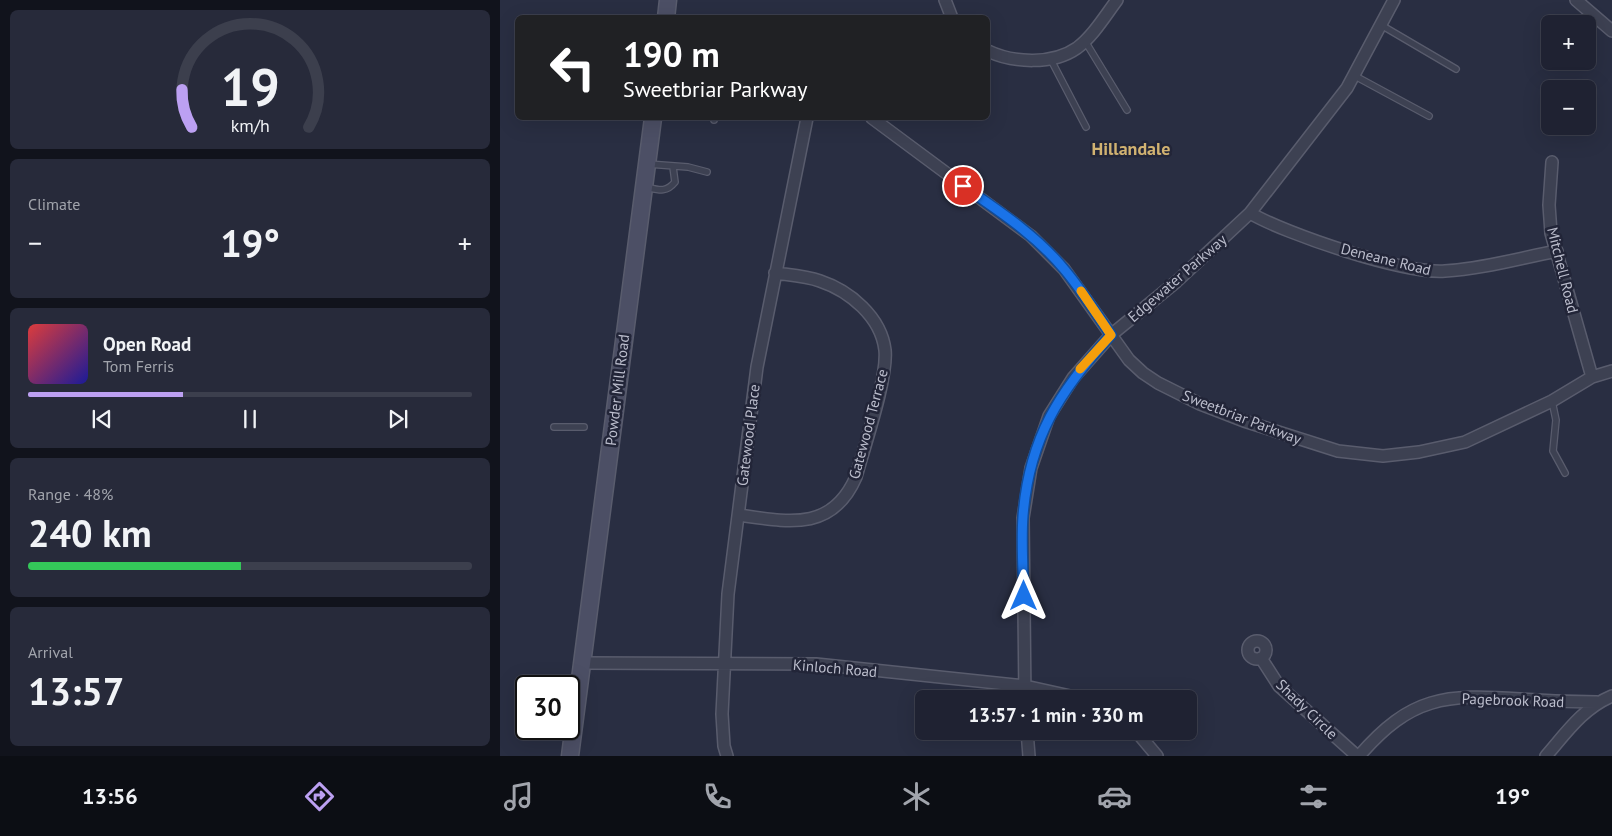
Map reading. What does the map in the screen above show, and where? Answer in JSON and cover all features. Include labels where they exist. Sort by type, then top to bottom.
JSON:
[{"type":"main road","points":[[666,15],[668,0]]},
{"type":"main road","name":"Powder Mill Road","points":[[570,756],[584,663],[618,374],[653,120]]},
{"type":"main road","name":"Powder Mill Road","points":[[580,756],[584,663]]},
{"type":"street","points":[[945,0],[951,15]]},
{"type":"street","points":[[990,51],[999,56],[1014,59],[1050,58],[1065,54],[1085,40],[1117,0]]},
{"type":"street","name":"Edgewater Parkway","points":[[1025,690],[1023,518],[1031,468],[1041,435],[1060,397],[1073,378],[1111,335],[1176,282],[1250,213],[1355,76],[1394,0]]},
{"type":"street","points":[[1576,0],[1612,31]]},
{"type":"street","name":"Gatewood Place","points":[[727,756],[724,746],[722,714],[728,594],[757,367],[807,120]]},
{"type":"street","name":"Sweetbriar Parkway","points":[[875,120],[1031,236],[1064,269],[1136,367],[1167,388],[1244,421],[1323,447],[1354,453],[1392,456],[1454,446],[1552,401],[1592,377],[1612,371]]},
{"type":"street","name":"Mitchell Road","points":[[1552,162],[1549,205],[1551,233],[1592,377]]},
{"type":"street","name":"Deneane Road","points":[[1250,213],[1266,222],[1310,238],[1383,261],[1424,270],[1444,272],[1474,268],[1557,251]]},
{"type":"street","name":"Gatewood Terrace","points":[[739,515],[793,522],[822,516],[837,508],[849,494],[856,477],[884,371],[885,352],[883,338],[876,323],[860,304],[820,281],[775,273]]},
{"type":"street","name":"Shady Circle","points":[[1261,658],[1279,686],[1358,756]]},
{"type":"street","name":"Kinloch Road","points":[[584,663],[724,662],[816,664],[1025,686],[1043,690]]},
{"type":"street","name":"Pagebrook Road","points":[[1358,756],[1385,728],[1402,717],[1438,700],[1478,696],[1597,702]]},
{"type":"street","points":[[1546,756],[1584,713],[1597,702],[1612,696]]},
{"type":"street","points":[[1027,740],[1028,756]]},
{"type":"street","points":[[1144,740],[1157,756]]},
{"type":"lane","points":[[1381,25],[1456,69]]},
{"type":"lane","points":[[1085,40],[1127,110]]},
{"type":"lane","points":[[1050,58],[1086,127]]},
{"type":"lane","points":[[1355,76],[1429,116]]},
{"type":"lane","points":[[647,164],[688,167],[707,172]]},
{"type":"lane","points":[[644,186],[662,190],[669,189],[675,182],[673,167]]},
{"type":"lane","points":[[1552,401],[1556,420],[1553,451],[1565,473]]},
{"type":"lane","points":[[554,427],[584,427]]},
{"type":"slow traffic","points":[[1080,369],[1111,335],[1081,291]]},
{"type":"district","name":"Hillandale","points":[[1131,148]]},
{"type":"route","points":[[963,186],[1009,218],[1052,255],[1077,286],[1111,335],[1073,378],[1049,416],[1041,435],[1025,492],[1023,518],[1024,596]]}]
